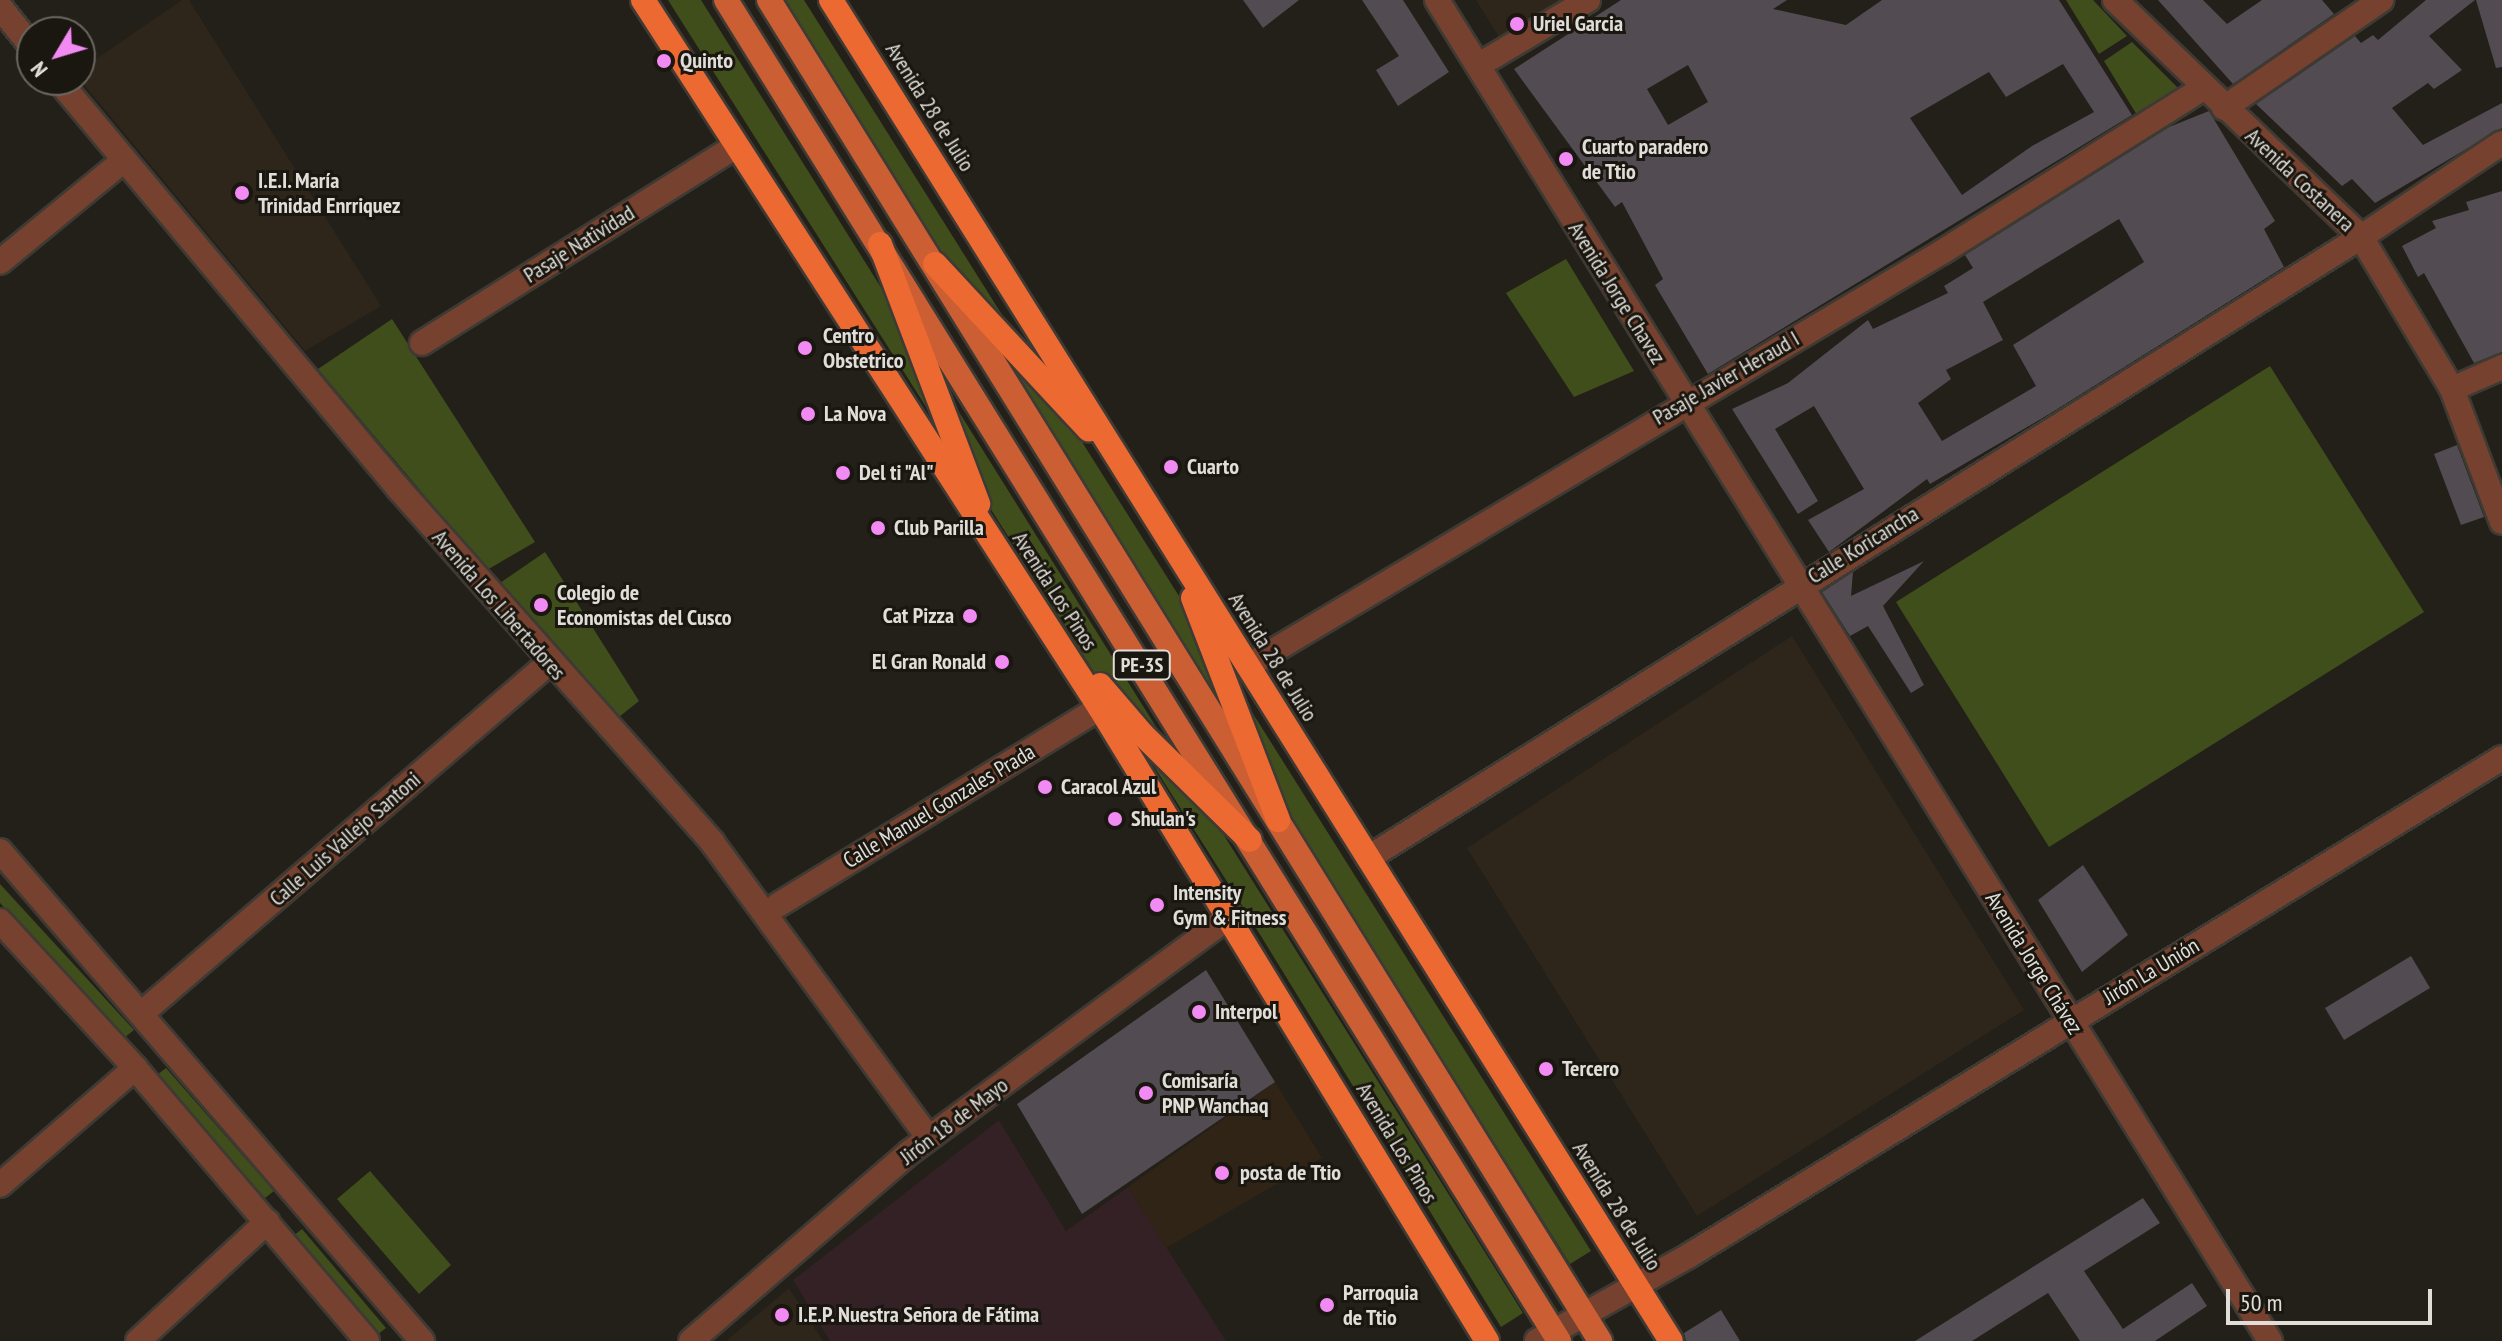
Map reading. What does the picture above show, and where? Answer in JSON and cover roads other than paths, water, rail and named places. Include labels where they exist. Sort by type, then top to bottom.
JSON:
[{"type":"highway","name":"Avenida Los Pinos","points":[[643,0],[1100,708],[1230,916],[1487,1341]]},
{"type":"highway","name":"Avenida 28 de Julio","points":[[831,0],[1671,1341]]},
{"type":"highway","points":[[880,244],[993,544]]},
{"type":"highway","points":[[935,264],[1121,463]]},
{"type":"highway","points":[[1174,546],[1278,820]]},
{"type":"highway","points":[[1032,603],[1142,734],[1250,840]]},
{"type":"main road","name":"PE-3S","points":[[726,0],[1250,840],[1550,1338]]},
{"type":"main road","name":"PE-3S","points":[[769,0],[1600,1341]]},
{"type":"street","name":"Avenida Jorge Chavez","points":[[1437,0],[1800,584]]},
{"type":"street","points":[[1479,65],[1588,0]]},
{"type":"street","name":"Avenida Costanera","points":[[2115,0],[2361,237],[2452,389],[2502,522]]},
{"type":"street","points":[[2224,108],[2381,0]]},
{"type":"street","points":[[0,7],[16,27]]},
{"type":"street","name":"Pasaje Javier Heraud I","points":[[1248,666],[1685,401],[1942,252],[2203,88]]},
{"type":"street","name":"Avenida Los Libertadores","points":[[71,96],[549,663],[712,842],[929,1138]]},
{"type":"street","name":"Calle Koricancha","points":[[1368,858],[1800,584],[2361,237],[2502,143]]},
{"type":"street","name":"Pasaje Natividad","points":[[422,343],[736,146]]},
{"type":"street","points":[[0,262],[124,160]]},
{"type":"street","points":[[2452,389],[2502,367]]},
{"type":"street","name":"Avenida Jorge Chávez","points":[[1800,584],[2270,1341]]},
{"type":"street","name":"Calle Luis Vallejo Santoni","points":[[141,1014],[549,663]]},
{"type":"street","name":"Calle Manuel Gonzales Prada","points":[[778,905],[1100,708]]},
{"type":"street","name":"Jirón La Unión","points":[[1550,1338],[2502,758]]},
{"type":"street","points":[[0,851],[422,1341]]},
{"type":"street","name":"Jirón 18 de Mayo","points":[[691,1341],[929,1138],[1230,916]]},
{"type":"street","points":[[0,921],[135,1068],[367,1341]]},
{"type":"street","points":[[0,1185],[135,1068]]},
{"type":"street","points":[[138,1341],[267,1222]]},
{"type":"place","name":"Uriel Garcia","points":[[1517,24]]},
{"type":"place","name":"Quinto","points":[[664,61]]},
{"type":"place","name":"Cuarto paradero de Ttio","points":[[1566,159]]},
{"type":"place","name":"I.E.I. María Trinidad Enrriquez","points":[[242,193]]},
{"type":"place","name":"Centro Obstetrico","points":[[805,348]]},
{"type":"place","name":"La Nova","points":[[808,414]]},
{"type":"place","name":"Cuarto","points":[[1171,467]]},
{"type":"place","name":"Del ti \"Al\"","points":[[843,473]]},
{"type":"place","name":"Club Parilla","points":[[878,528]]},
{"type":"place","name":"Colegio de Economistas del Cusco","points":[[541,605]]},
{"type":"place","name":"Cat Pizza","points":[[970,616]]},
{"type":"place","name":"El Gran Ronald","points":[[1002,662]]},
{"type":"place","name":"Caracol Azul","points":[[1045,787]]},
{"type":"place","name":"Shulan's","points":[[1115,819]]},
{"type":"place","name":"Intensity Gym & Fitness","points":[[1157,905]]},
{"type":"place","name":"Interpol","points":[[1199,1012]]},
{"type":"place","name":"Tercero","points":[[1546,1069]]},
{"type":"place","name":"Comisaría PNP Wanchaq","points":[[1146,1093]]},
{"type":"place","name":"posta de Ttio","points":[[1222,1173]]},
{"type":"place","name":"Parroquia de Ttio","points":[[1327,1305]]},
{"type":"place","name":"I.E.P. Nuestra Señora de Fátima","points":[[782,1315]]}]
